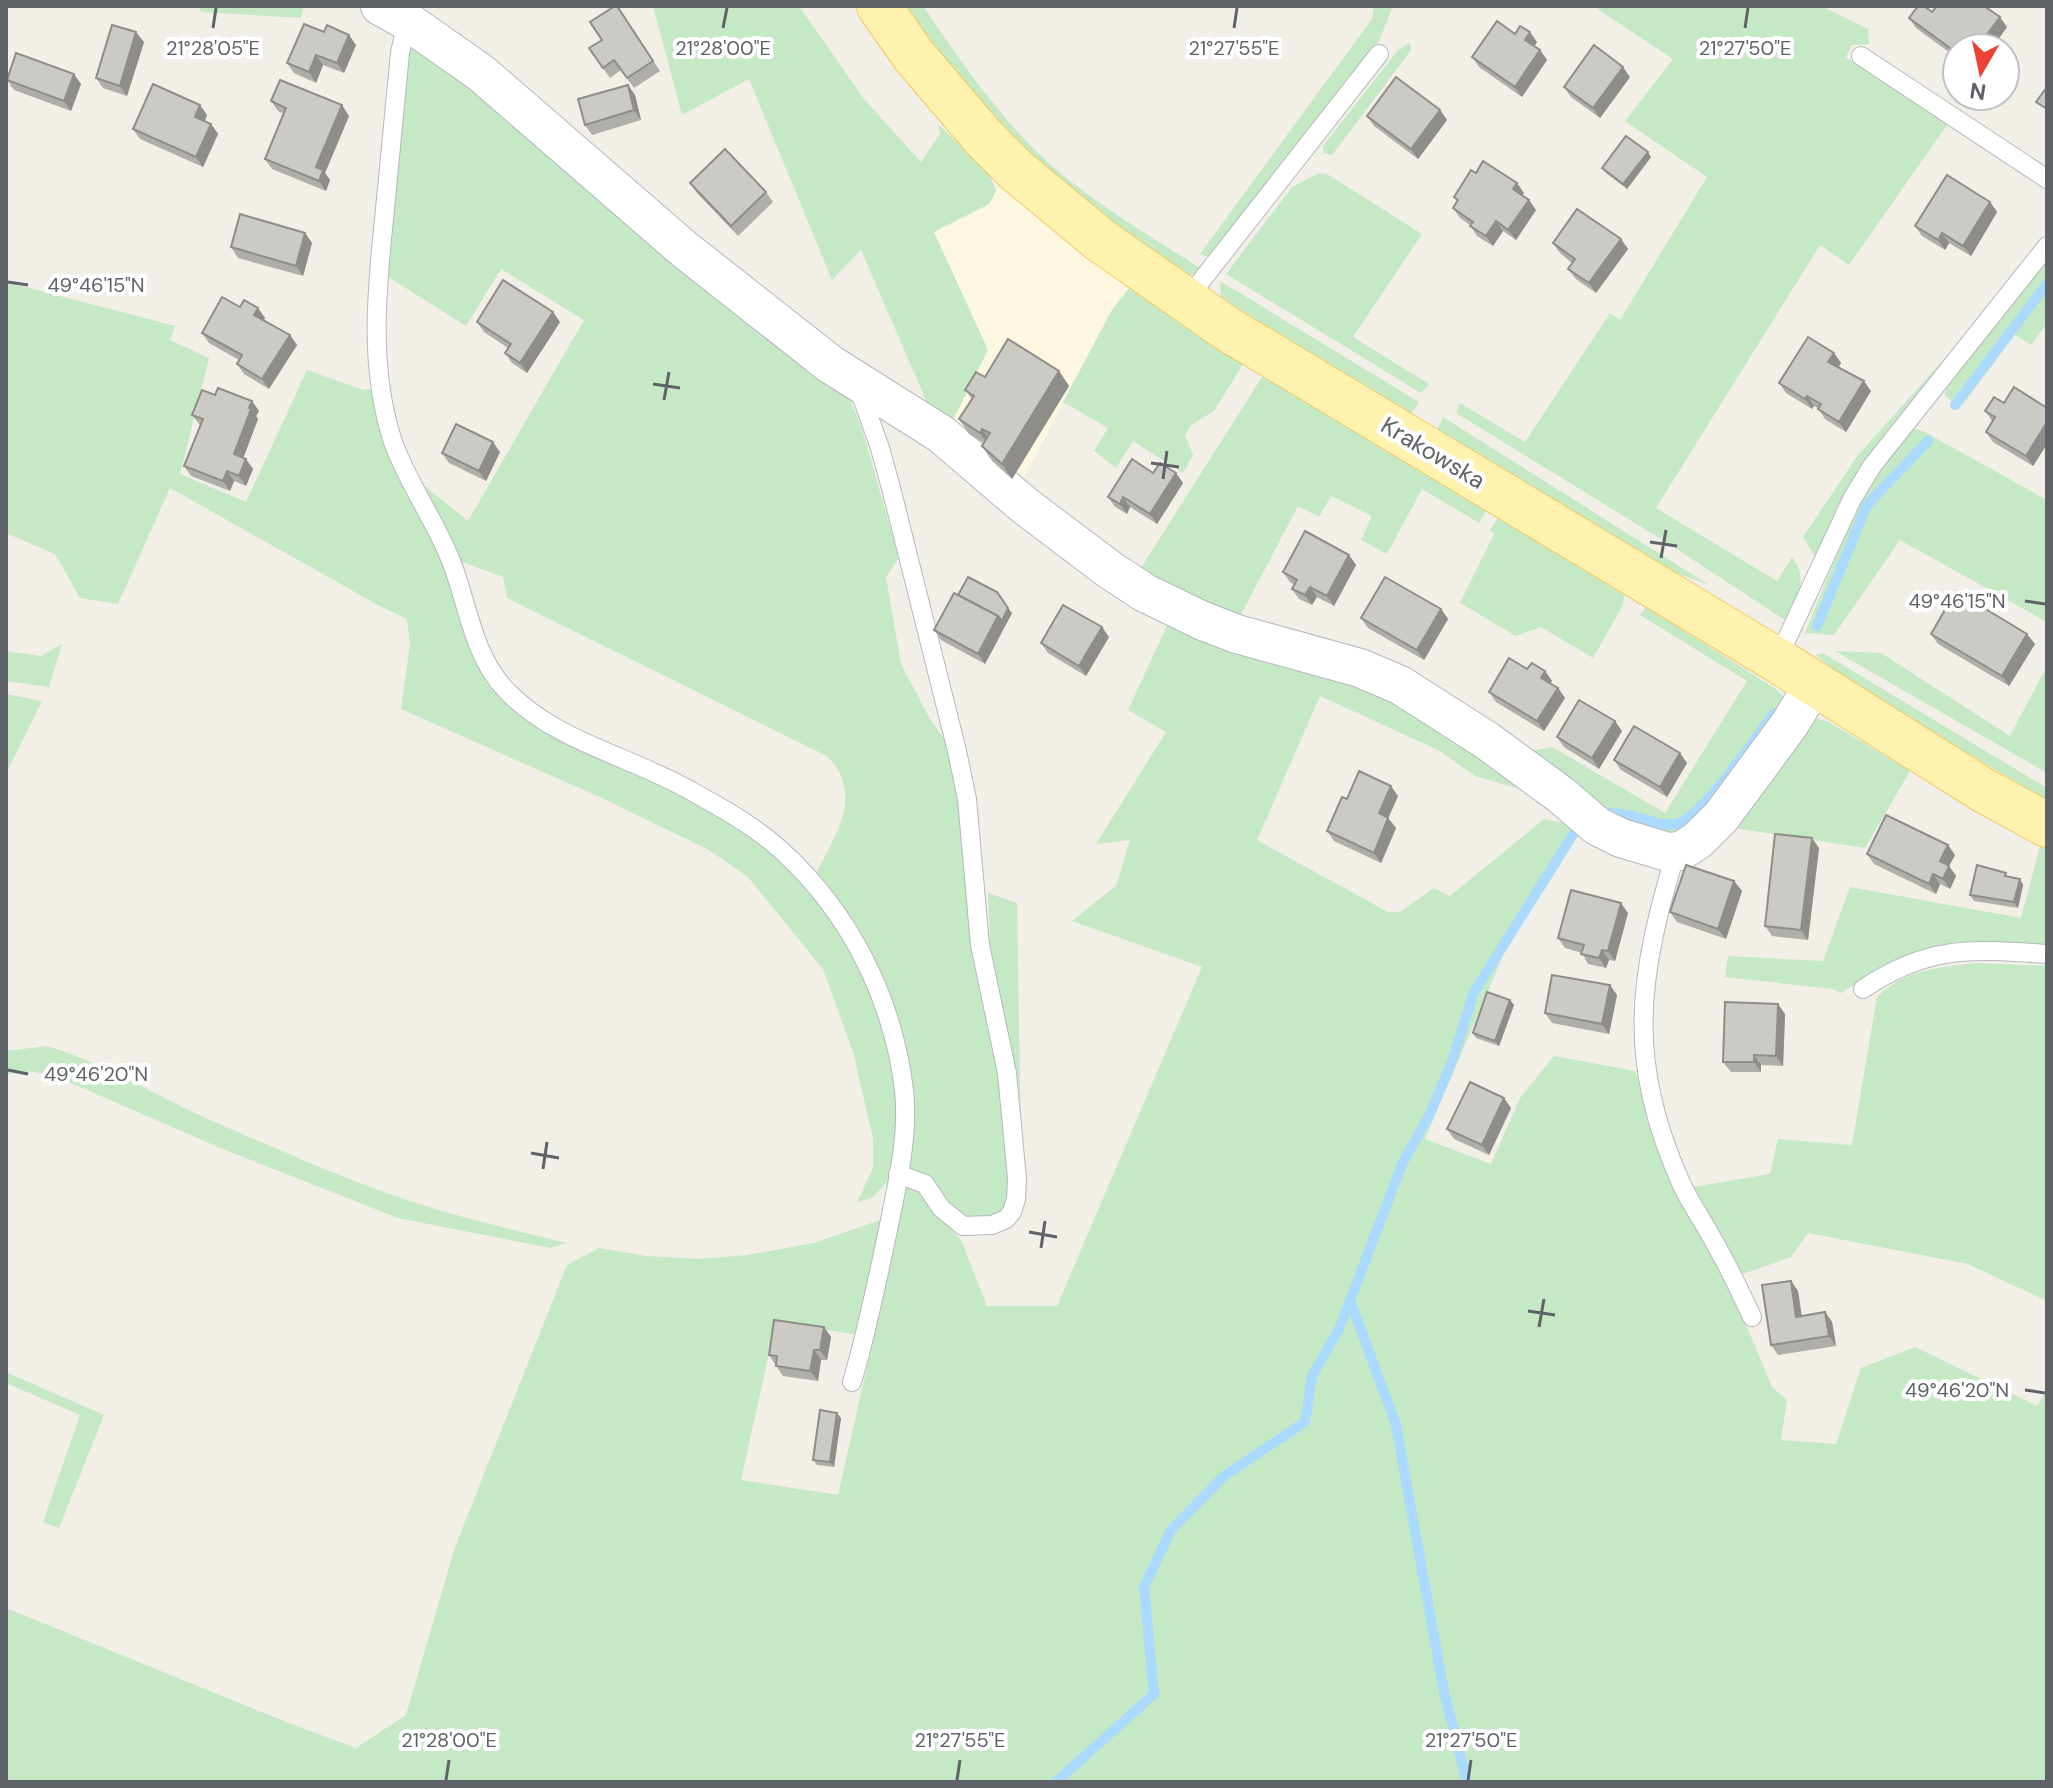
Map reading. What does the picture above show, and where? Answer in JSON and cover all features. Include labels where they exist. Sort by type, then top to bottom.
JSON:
[{"type":"main road","name":"Krakowska","points":[[879,6],[950,101],[1017,171],[1100,240],[1226,328],[1777,660],[1983,790],[2047,825]]},
{"type":"street","points":[[394,13],[481,73],[684,249],[830,364],[941,434],[1024,505],[1145,593],[1237,634],[1381,675],[1418,695],[1486,740],[1561,795],[1597,826],[1651,849],[1676,852],[1698,840],[1721,817],[1789,725],[1814,684]]},
{"type":"lane","points":[[394,13],[400,53],[378,281],[376,349],[384,406],[393,440],[416,495],[449,556],[478,644],[504,689],[531,711],[582,741],[687,788],[752,827],[780,848],[834,906],[853,935],[885,1008],[904,1092],[898,1174],[870,1318],[852,1382]]},
{"type":"lane","points":[[1187,299],[1379,54]]},
{"type":"lane","points":[[1861,56],[2047,179]]},
{"type":"lane","points":[[1777,660],[1852,499],[1872,466],[2047,246]]},
{"type":"lane","points":[[863,384],[862,401],[884,462],[967,799],[980,945],[1007,1073],[1017,1179],[1016,1199],[1006,1219],[992,1225],[963,1226],[941,1208],[925,1184],[898,1174]]},
{"type":"lane","points":[[1676,852],[1647,966],[1643,1045],[1645,1067],[1660,1129],[1682,1185],[1733,1276],[1752,1317]]},
{"type":"lane","points":[[1863,989],[1916,960],[1941,953],[1969,950],[2047,954]]},
{"type":"shaded area","points":[[1000,183],[1078,251],[1130,287],[1112,310],[1020,485],[950,426],[933,232],[989,205]]},
{"type":"green space","points":[[198,6],[304,6],[301,18],[201,12]]},
{"type":"green space","points":[[653,6],[799,6],[864,99],[921,162],[940,134],[938,124],[989,174],[996,191],[989,204],[934,232],[988,350],[952,422],[929,407],[861,250],[832,280],[749,79],[682,115]]},
{"type":"green space","points":[[906,6],[923,6],[991,101],[1055,169],[1117,215],[1203,270],[1190,275],[1154,254],[1098,214],[1019,147],[959,80]]},
{"type":"green space","points":[[1374,6],[1393,6],[1379,41],[1216,256],[1200,254],[1372,19]]},
{"type":"green space","points":[[1593,6],[1821,6],[1868,29],[1869,44],[1852,45],[1846,57],[1949,122],[1849,265],[1820,245],[1656,508],[1777,581],[1792,557],[1801,581],[1788,622],[1666,542],[1456,413],[1460,403],[1525,442],[1610,313],[1620,320],[1707,177],[1625,121],[1673,59]]},
{"type":"green space","points":[[419,37],[833,381],[850,400],[862,429],[899,558],[886,577],[901,664],[930,719],[947,743],[956,779],[1001,1080],[1012,1201],[1000,1217],[966,1221],[905,1171],[896,1029],[816,874],[838,830],[845,800],[844,785],[838,770],[827,756],[507,598],[503,577],[458,560],[420,482],[468,521],[584,320],[501,269],[466,326],[385,275],[406,47]]},
{"type":"green space","points":[[1410,43],[1411,50],[1332,155],[1324,153],[1323,146],[1399,49]]},
{"type":"green space","points":[[1319,173],[1327,174],[1422,234],[1353,337],[1429,384],[1421,393],[1226,274],[1292,187]]},
{"type":"green space","points":[[2047,253],[2047,323],[2031,345],[2015,335],[1960,408],[1945,395],[1946,387]]},
{"type":"green space","points":[[1220,281],[1419,402],[1410,416],[1221,297]]},
{"type":"green space","points":[[6,282],[175,326],[170,340],[209,358],[180,474],[246,502],[307,370],[363,390],[374,388],[491,685],[743,829],[782,861],[836,923],[867,979],[895,1072],[897,1121],[894,1159],[889,1180],[872,1198],[857,1202],[873,1168],[873,1139],[854,1055],[823,969],[748,877],[709,850],[604,799],[401,709],[410,645],[407,619],[170,488],[118,604],[80,598],[55,554],[6,533]]},
{"type":"green space","points":[[1130,287],[1245,361],[1214,411],[1191,425],[1185,435],[1193,455],[1183,473],[1133,441],[1116,468],[1094,451],[1108,428],[1063,402],[1112,310]]},
{"type":"green space","points":[[1956,346],[1885,433],[1838,505],[1815,557],[1803,537],[1858,455]]},
{"type":"green space","points":[[1268,375],[1486,511],[1479,523],[1422,489],[1387,554],[1361,540],[1372,516],[1331,496],[1319,517],[1298,506],[1235,626],[1139,571],[1262,377]]},
{"type":"green space","points":[[1443,417],[1709,585],[1673,572],[1437,431]]},
{"type":"green space","points":[[1914,429],[1923,431],[2047,500],[2047,622],[1900,540],[1834,635],[1805,633],[1859,501],[1883,468],[1893,445]]},
{"type":"green space","points":[[1498,518],[1624,595],[1623,605],[1593,658],[1541,627],[1516,636],[1460,603],[1494,534],[1490,530]]},
{"type":"green space","points":[[1646,607],[1776,689],[1787,700],[1708,823],[1656,840],[1517,754],[1552,747],[1665,813],[1747,681],[1640,615]]},
{"type":"green space","points":[[1172,615],[1332,665],[1567,811],[1536,803],[1537,794],[1475,776],[1438,750],[1320,696],[1257,840],[1388,912],[1400,912],[1434,888],[1450,896],[1544,819],[1590,828],[1576,834],[1505,951],[1425,1139],[1491,1164],[1520,1098],[1554,1056],[1635,1071],[1678,1194],[1729,1284],[1772,1387],[1787,1400],[1781,1440],[1836,1444],[1861,1368],[1915,1347],[2037,1406],[2047,1390],[2047,1782],[6,1782],[6,1608],[356,1748],[406,1715],[455,1547],[567,1265],[599,1248],[646,1256],[700,1259],[748,1255],[814,1243],[883,1219],[859,1335],[776,1322],[741,1480],[838,1495],[874,1336],[904,1180],[915,1184],[962,1242],[987,1306],[1057,1306],[1202,967],[1072,921],[1116,886],[1130,840],[1096,844],[1166,732],[1128,710]]},
{"type":"green space","points":[[62,644],[49,687],[6,681],[6,651],[41,656]]},
{"type":"green space","points":[[1835,651],[1881,653],[2010,736],[2047,666],[2047,773]]},
{"type":"green space","points":[[1823,653],[2047,788],[2047,800],[1854,686],[1816,655]]},
{"type":"green space","points":[[6,694],[42,701],[6,774]]},
{"type":"green space","points":[[1813,718],[1827,721],[1910,771],[1865,848],[1727,827]]},
{"type":"green space","points":[[2040,846],[2047,850],[2047,945],[1988,942],[1939,947],[1893,963],[1841,993],[1833,989],[1725,977],[1728,956],[1823,961],[1850,887],[2021,918]]},
{"type":"green space","points":[[988,893],[1017,903],[1021,1144],[991,967]]},
{"type":"green space","points":[[1976,963],[2047,966],[2047,1301],[1968,1264],[1808,1233],[1791,1257],[1740,1275],[1693,1187],[1770,1174],[1778,1139],[1852,1145],[1877,997],[1910,975]]},
{"type":"green space","points":[[47,1046],[89,1061],[208,1119],[365,1185],[455,1215],[567,1243],[550,1248],[398,1218],[218,1147],[53,1075],[34,1072],[6,1074],[6,1051]]},
{"type":"green space","points":[[6,1372],[104,1415],[59,1528],[43,1522],[80,1415],[6,1383]]},
{"type":"building","points":[[615,6],[653,61],[627,78],[614,60],[603,68],[589,48],[602,40],[590,22]]},
{"type":"building","points":[[1918,6],[1932,12],[1937,6],[1984,6],[2000,17],[1989,32],[1941,32],[1941,41],[1909,18]]},
{"type":"building","points":[[1497,21],[1515,34],[1520,26],[1530,32],[1525,40],[1540,50],[1515,87],[1472,57]]},
{"type":"building","points":[[304,24],[324,32],[327,25],[349,35],[337,63],[316,55],[309,72],[287,63]]},
{"type":"building","points":[[112,25],[136,32],[120,86],[96,78]]},
{"type":"building","points":[[1594,45],[1623,67],[1593,108],[1564,87]]},
{"type":"building","points":[[16,53],[74,74],[64,101],[7,80]]},
{"type":"building","points":[[1396,77],[1440,110],[1411,149],[1367,116]]},
{"type":"building","points":[[280,80],[342,105],[316,167],[323,170],[319,181],[265,159],[286,108],[271,101]]},
{"type":"building","points":[[153,84],[200,105],[195,117],[211,124],[196,157],[133,129]]},
{"type":"building","points":[[628,85],[634,110],[585,125],[578,99]]},
{"type":"building","points":[[2047,87],[2047,109],[2036,102]]},
{"type":"building","points":[[1626,136],[1648,152],[1623,184],[1602,168]]},
{"type":"building","points":[[725,149],[766,192],[731,226],[690,183]]},
{"type":"building","points":[[1483,161],[1517,183],[1513,189],[1529,200],[1508,230],[1496,221],[1486,236],[1470,226],[1473,222],[1453,208],[1458,200],[1454,197],[1471,170],[1476,173]]},
{"type":"building","points":[[1947,175],[1990,202],[1963,246],[1942,233],[1938,240],[1915,226]]},
{"type":"building","points":[[1577,209],[1621,239],[1589,283],[1568,269],[1575,259],[1553,243]]},
{"type":"building","points":[[240,214],[305,233],[296,266],[231,247]]},
{"type":"building","points":[[503,280],[553,312],[520,363],[505,353],[511,344],[477,322]]},
{"type":"building","points":[[222,297],[240,307],[244,300],[258,308],[254,315],[290,335],[262,379],[237,364],[242,355],[202,333]]},
{"type":"building","points":[[1808,337],[1834,353],[1828,362],[1864,381],[1839,422],[1818,409],[1821,404],[1807,396],[1805,399],[1779,383]]},
{"type":"building","points":[[1008,339],[1059,371],[1002,464],[982,446],[990,433],[982,429],[980,433],[959,419],[974,396],[965,390],[976,372],[985,377]]},
{"type":"building","points":[[2014,387],[2047,408],[2047,422],[2026,456],[1986,432],[1995,417],[1985,411],[1994,397],[2004,403]]},
{"type":"building","points":[[218,388],[252,401],[234,454],[246,459],[239,476],[227,471],[223,481],[184,466],[203,419],[192,415],[202,390],[215,395]]},
{"type":"building","points":[[456,424],[493,442],[479,471],[442,453]]},
{"type":"building","points":[[1132,459],[1153,473],[1160,463],[1176,473],[1150,514],[1123,497],[1120,504],[1108,497]]},
{"type":"building","points":[[1305,531],[1349,555],[1327,596],[1310,587],[1305,595],[1292,589],[1297,580],[1283,572]]},
{"type":"building","points":[[968,577],[997,592],[1008,608],[1002,621],[958,595]]},
{"type":"building","points":[[1385,577],[1441,609],[1417,650],[1361,618]]},
{"type":"building","points":[[1956,591],[2027,634],[2002,676],[1931,634]]},
{"type":"building","points":[[954,593],[998,616],[978,654],[934,630]]},
{"type":"building","points":[[1063,605],[1102,627],[1079,666],[1041,643]]},
{"type":"building","points":[[1509,658],[1527,669],[1532,663],[1545,671],[1541,678],[1558,688],[1537,721],[1489,692]]},
{"type":"building","points":[[1579,700],[1615,721],[1592,758],[1557,737]]},
{"type":"building","points":[[1634,726],[1680,753],[1660,787],[1614,760]]},
{"type":"building","points":[[1359,771],[1391,786],[1379,813],[1388,818],[1374,853],[1327,831],[1342,797],[1347,799]]},
{"type":"building","points":[[1886,815],[1948,845],[1940,861],[1949,866],[1943,879],[1933,874],[1929,884],[1867,854]]},
{"type":"building","points":[[1775,834],[1812,838],[1801,930],[1765,926]]},
{"type":"building","points":[[1686,865],[1734,881],[1718,929],[1670,912]]},
{"type":"building","points":[[1977,865],[2020,879],[2014,902],[1970,895]]},
{"type":"building","points":[[1571,890],[1621,903],[1608,951],[1602,950],[1599,958],[1581,954],[1584,945],[1558,938]]},
{"type":"building","points":[[1552,975],[1610,985],[1602,1024],[1545,1013]]},
{"type":"building","points":[[1487,992],[1510,1000],[1495,1041],[1473,1033]]},
{"type":"building","points":[[1725,1002],[1778,1004],[1776,1056],[1754,1055],[1754,1062],[1723,1062]]},
{"type":"building","points":[[1470,1082],[1504,1098],[1482,1145],[1447,1129]]},
{"type":"building","points":[[1791,1281],[1796,1317],[1825,1312],[1829,1336],[1771,1345],[1762,1285]]},
{"type":"building","points":[[774,1320],[824,1327],[820,1350],[814,1350],[810,1371],[776,1366],[777,1356],[769,1355]]},
{"type":"building","points":[[820,1410],[837,1413],[830,1462],[813,1460]]},
{"type":"waterway","points":[[1955,405],[2047,284]]},
{"type":"waterway","points":[[1817,626],[1867,505],[1928,441]]},
{"type":"waterway","points":[[1603,813],[1624,814],[1670,825],[1687,818],[1714,793],[1774,713]]},
{"type":"waterway","points":[[1056,1782],[1154,1694],[1144,1587],[1171,1530],[1224,1476],[1305,1422],[1312,1376],[1339,1329],[1403,1162],[1430,1114],[1452,1061],[1474,992],[1574,833]]},
{"type":"waterway","points":[[1350,1300],[1396,1425],[1444,1692],[1467,1782]]}]
